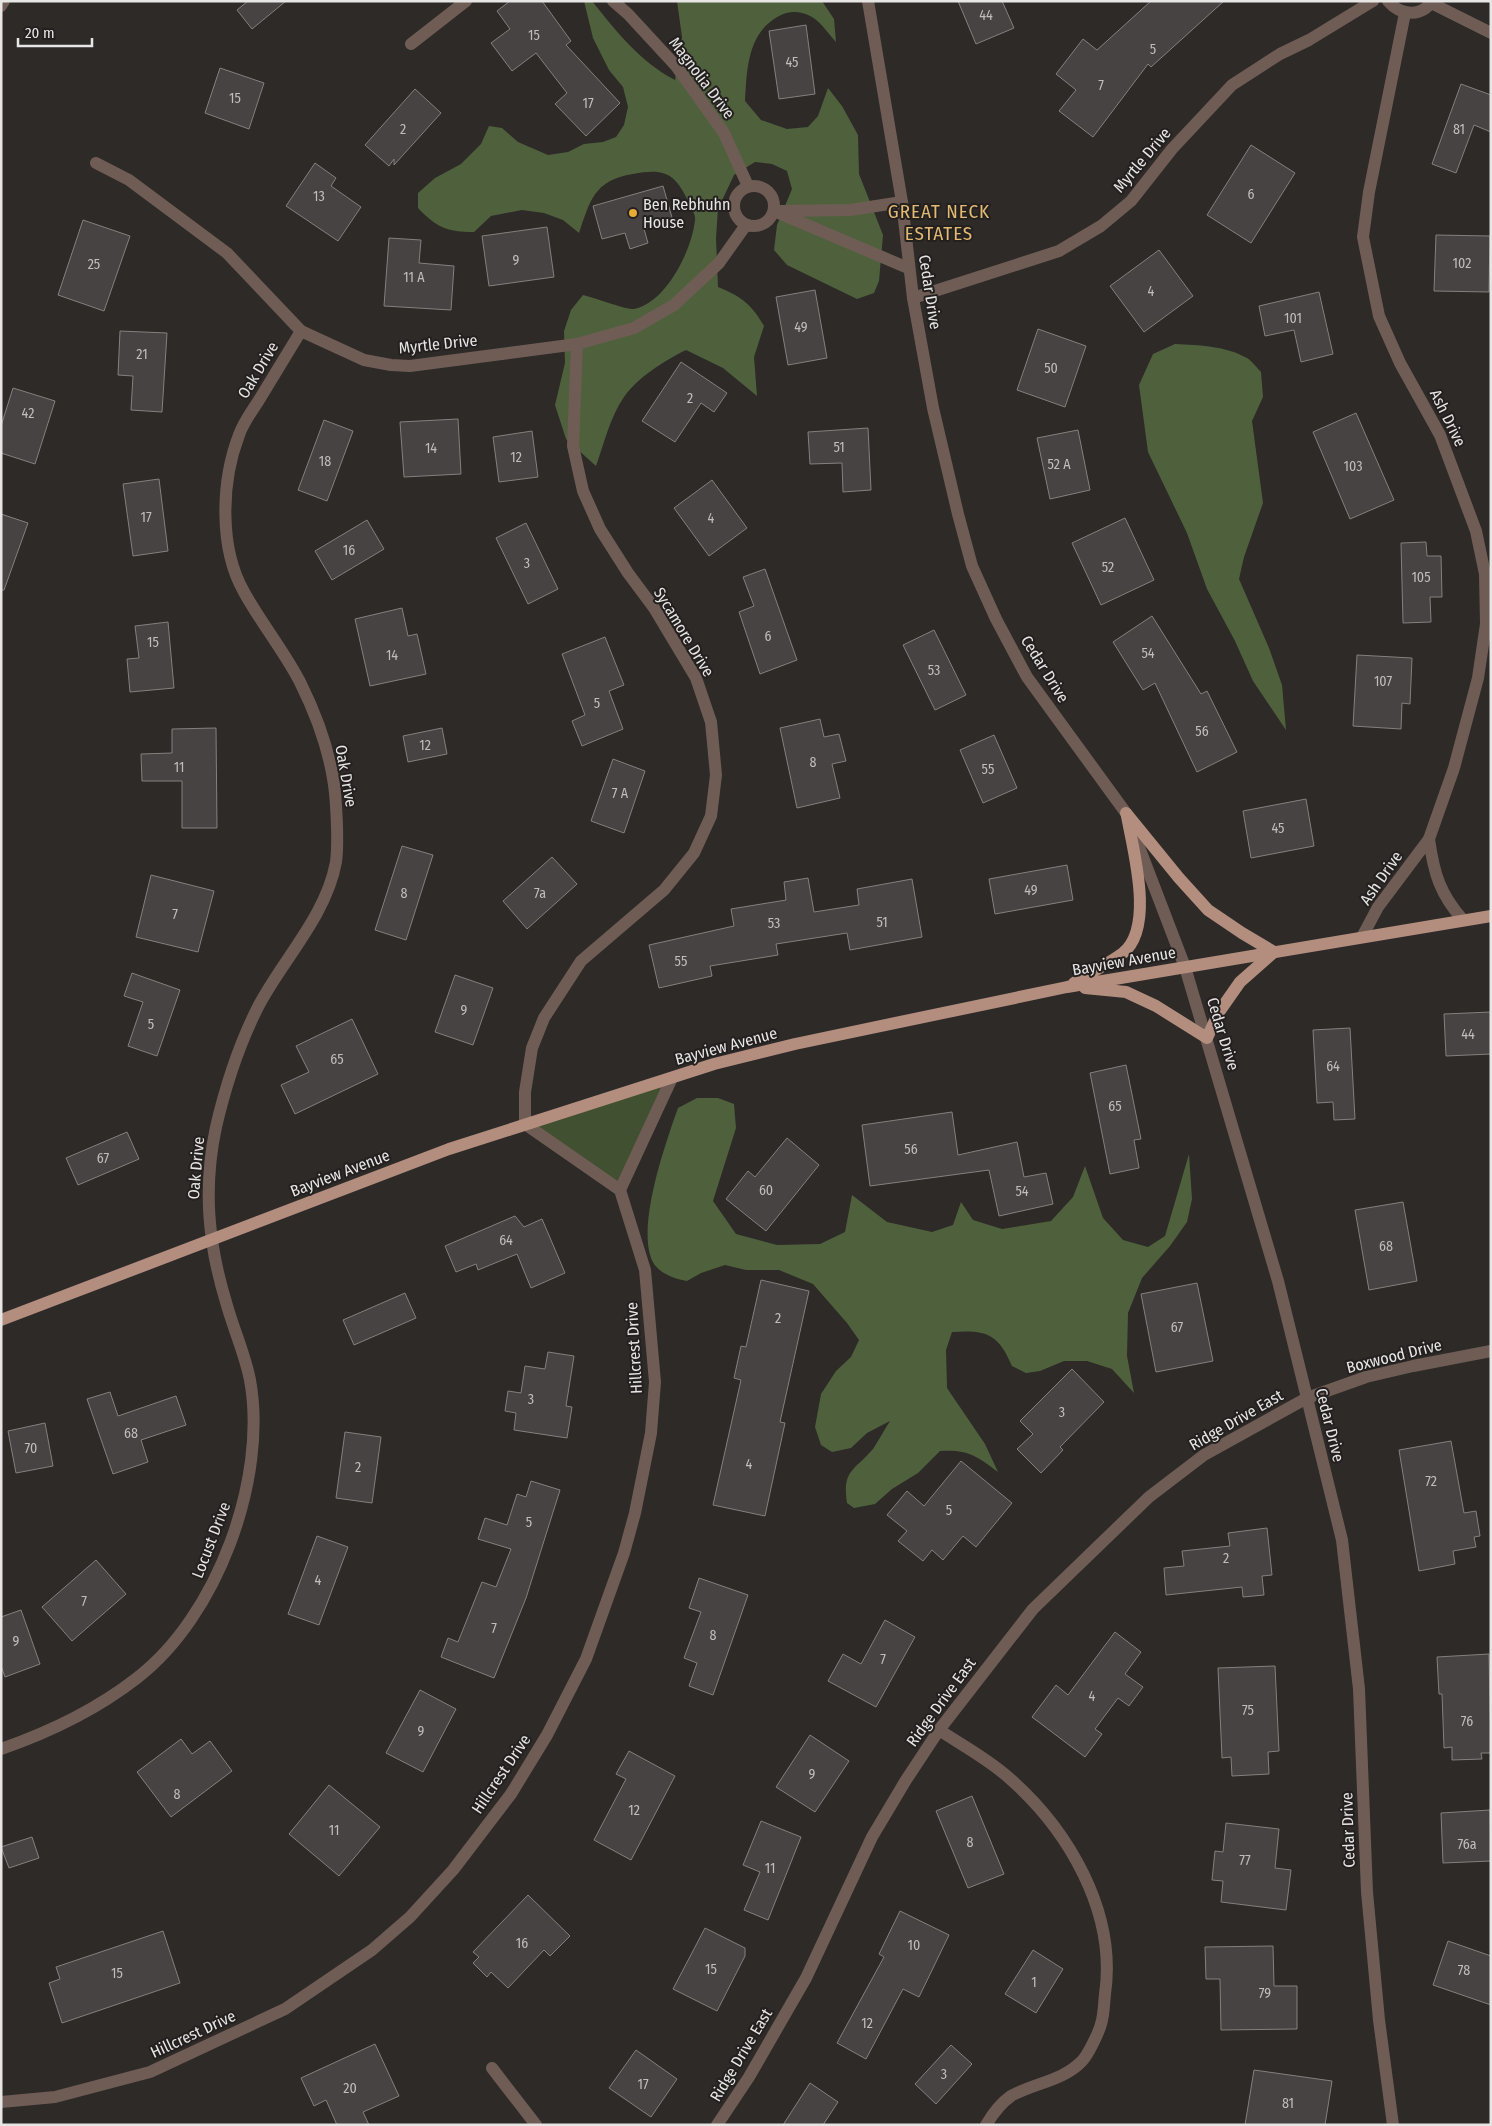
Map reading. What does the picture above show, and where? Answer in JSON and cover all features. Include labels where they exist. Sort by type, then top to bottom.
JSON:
[{"type":"main road","points":[[1067,987],[1126,992],[1156,1006],[1207,1038],[1219,1012],[1240,982],[1274,952],[1208,910],[1126,813]]},
{"type":"main road","points":[[1067,987],[1124,952],[1134,936],[1139,921],[1139,885],[1126,813]]},
{"type":"main road","name":"Bayview Avenue","points":[[1,1320],[449,1149],[714,1064],[795,1044],[1067,987],[1491,916]]},
{"type":"street","points":[[1,6],[4,1]]},
{"type":"street","points":[[412,44],[466,1]]},
{"type":"street","name":"Magnolia Drive","points":[[613,1],[628,14],[676,66],[724,133],[748,186]]},
{"type":"street","name":"Cedar Drive","points":[[868,1],[902,202],[908,268],[933,408],[972,566],[996,620],[1027,677],[1126,813],[1185,967],[1207,1038],[1278,1281],[1307,1398],[1342,1540],[1358,1689],[1367,1892],[1379,2020],[1393,2125]]},
{"type":"street","name":"Myrtle Drive","points":[[913,298],[1059,251],[1101,226],[1131,201],[1172,149],[1232,85],[1280,54],[1308,40],[1373,1]]},
{"type":"street","points":[[1388,1],[1406,13],[1422,11],[1432,2],[1491,33]]},
{"type":"street","name":"Ash Drive","points":[[1362,937],[1378,906],[1429,839],[1454,768],[1478,678],[1486,624],[1485,574],[1476,531],[1440,435],[1400,363],[1380,316],[1363,237],[1369,192],[1406,13]]},
{"type":"street","name":"Myrtle Drive","points":[[96,164],[129,180],[227,253],[301,330],[364,360],[391,365],[410,366],[577,344],[634,328],[674,305],[719,264],[746,225]]},
{"type":"street","points":[[756,185],[769,191],[775,204],[774,211],[767,222],[762,225],[746,225],[739,220],[735,213],[734,204],[741,190],[748,186],[756,185]]},
{"type":"street","points":[[774,211],[850,210],[902,202]]},
{"type":"street","points":[[774,211],[908,268]]},
{"type":"street","name":"Oak Drive","points":[[211,1241],[208,1203],[215,1134],[224,1090],[239,1047],[260,1002],[321,904],[336,862],[336,805],[330,762],[320,730],[300,681],[241,588],[232,560],[225,522],[226,483],[240,433],[301,330]]},
{"type":"street","name":"Sycamore Drive","points":[[525,1124],[525,1092],[532,1048],[544,1018],[581,961],[664,890],[694,853],[711,816],[716,775],[711,722],[696,678],[654,608],[628,573],[600,529],[582,491],[573,446],[577,344]]},
{"type":"street","name":"Ash Drive","points":[[1429,839],[1433,867],[1439,886],[1450,906],[1463,920]]},
{"type":"street","points":[[525,1124],[620,1190],[672,1078]]},
{"type":"street","name":"Hillcrest Drive","points":[[1,2102],[55,2097],[150,2072],[285,2009],[372,1950],[410,1916],[454,1870],[511,1794],[546,1735],[586,1659],[624,1552],[635,1513],[651,1433],[655,1382],[645,1270],[620,1190]]},
{"type":"street","name":"Locust Drive","points":[[1,1749],[38,1736],[78,1718],[139,1677],[175,1642],[207,1596],[239,1521],[252,1459],[254,1412],[249,1377],[223,1293],[211,1241]]},
{"type":"street","name":"Boxwood Drive","points":[[1307,1398],[1366,1377],[1491,1351]]},
{"type":"street","name":"Ridge Drive East","points":[[717,2125],[749,2077],[806,1978],[872,1837],[906,1780],[939,1730],[1034,1609],[1149,1497],[1204,1455],[1307,1398]]},
{"type":"street","points":[[939,1730],[1006,1776],[1036,1803],[1072,1851],[1096,1904],[1106,1949],[1108,1978],[1101,2024],[1083,2060],[1065,2074],[1010,2097],[993,2114],[986,2125]]},
{"type":"street","points":[[492,2068],[536,2125]]},
{"type":"green space","points":[[584,1],[592,1],[629,45],[662,73],[675,80],[682,37],[677,1],[822,1],[834,19],[836,42],[819,22],[800,12],[783,14],[768,23],[760,32],[751,53],[745,101],[761,120],[787,129],[808,127],[818,116],[828,88],[842,106],[858,135],[859,174],[883,235],[879,281],[874,293],[857,299],[787,265],[774,250],[777,225],[792,189],[787,171],[772,164],[755,162],[734,175],[718,209],[716,238],[718,287],[745,302],[755,312],[764,326],[754,357],[757,396],[723,368],[686,350],[652,370],[636,383],[624,397],[611,422],[596,466],[566,439],[555,405],[565,363],[564,331],[571,310],[583,295],[624,308],[634,309],[646,305],[667,286],[689,246],[695,220],[695,216],[679,185],[668,175],[653,172],[633,174],[610,181],[602,187],[591,202],[579,233],[563,220],[544,213],[522,210],[491,216],[474,232],[456,231],[437,224],[418,208],[418,193],[435,178],[461,164],[481,144],[489,126],[502,128],[518,142],[548,155],[568,152],[584,144],[603,142],[616,137],[624,125],[628,107],[623,87],[609,70],[593,38]]},
{"type":"green space","points":[[1175,344],[1203,346],[1230,351],[1247,358],[1261,372],[1263,397],[1252,421],[1263,503],[1244,557],[1239,579],[1269,648],[1282,685],[1286,730],[1253,681],[1235,641],[1207,589],[1187,533],[1148,452],[1139,385],[1153,354]]},
{"type":"green space","points":[[664,1085],[618,1184],[537,1126]]},
{"type":"green space","points":[[697,1098],[718,1098],[734,1104],[736,1128],[713,1201],[736,1234],[777,1245],[820,1244],[845,1232],[852,1195],[887,1222],[932,1232],[953,1225],[961,1202],[973,1220],[1002,1229],[1051,1221],[1073,1197],[1085,1166],[1103,1218],[1123,1240],[1148,1247],[1165,1236],[1189,1154],[1192,1199],[1187,1222],[1170,1246],[1142,1278],[1128,1313],[1127,1356],[1134,1393],[1112,1369],[1087,1361],[1064,1361],[1040,1371],[1026,1373],[1012,1366],[1001,1346],[989,1336],[974,1332],[952,1332],[946,1350],[947,1388],[985,1444],[998,1472],[971,1455],[958,1451],[940,1451],[918,1473],[892,1489],[875,1504],[854,1508],[847,1503],[846,1484],[848,1477],[873,1449],[890,1421],[867,1433],[851,1448],[832,1452],[821,1445],[815,1427],[821,1394],[836,1371],[851,1357],[859,1340],[847,1323],[813,1284],[779,1270],[746,1270],[725,1265],[701,1273],[687,1281],[669,1276],[660,1271],[654,1264],[649,1249],[648,1230],[654,1186],[678,1108]]},
{"type":"building","points":[[248,1],[286,1],[252,29],[237,10]]},
{"type":"building","points":[[510,1],[542,1],[571,41],[566,45],[620,103],[586,136],[555,104],[567,93],[536,53],[512,71],[491,43],[510,29],[497,11]]},
{"type":"building","points":[[958,1],[1002,1],[1014,28],[976,44]]},
{"type":"building","points":[[1151,1],[1224,1],[1151,67],[1148,64],[1093,137],[1059,111],[1076,90],[1056,74],[1083,39],[1097,50]]},
{"type":"building","points":[[806,25],[815,94],[779,99],[769,31]]},
{"type":"building","points":[[220,68],[264,83],[249,129],[205,113]]},
{"type":"building","points":[[1461,84],[1491,95],[1491,132],[1474,125],[1456,173],[1432,164]]},
{"type":"building","points":[[415,89],[441,113],[394,165],[394,159],[389,166],[365,145]]},
{"type":"building","points":[[1251,145],[1295,173],[1251,243],[1207,215]]},
{"type":"building","points":[[315,163],[336,178],[331,186],[361,207],[338,241],[286,206]]},
{"type":"building","name":"Ben Rebhuhn House","points":[[663,186],[673,221],[644,229],[648,243],[630,249],[625,233],[602,239],[593,206]]},
{"type":"building","points":[[83,220],[130,236],[104,311],[58,295]]},
{"type":"building","points":[[547,227],[554,277],[489,286],[482,236]]},
{"type":"building","points":[[1436,235],[1490,236],[1489,292],[1434,291]]},
{"type":"building","points":[[389,238],[421,240],[419,263],[454,266],[451,310],[384,306]]},
{"type":"building","points":[[1159,250],[1193,296],[1144,332],[1110,286]]},
{"type":"building","points":[[815,290],[827,358],[788,365],[776,297]]},
{"type":"building","points":[[1319,292],[1333,354],[1301,362],[1294,330],[1265,336],[1259,306]]},
{"type":"building","points":[[1038,329],[1086,346],[1065,407],[1017,390]]},
{"type":"building","points":[[120,331],[167,333],[162,412],[131,410],[133,376],[118,375]]},
{"type":"building","points":[[681,362],[727,393],[714,412],[701,403],[675,442],[642,421]]},
{"type":"building","points":[[13,388],[55,401],[35,464],[1,453],[1,426]]},
{"type":"building","points":[[1356,413],[1394,500],[1350,519],[1313,432]]},
{"type":"building","points":[[458,419],[461,474],[404,477],[400,422]]},
{"type":"building","points":[[324,420],[353,431],[327,501],[298,490]]},
{"type":"building","points":[[868,428],[871,490],[843,492],[842,463],[810,464],[808,432]]},
{"type":"building","points":[[1078,430],[1090,490],[1050,499],[1037,438]]},
{"type":"building","points":[[532,431],[538,477],[499,482],[493,437]]},
{"type":"building","points":[[159,479],[168,551],[133,556],[123,484]]},
{"type":"building","points":[[712,480],[747,528],[709,556],[674,508]]},
{"type":"building","points":[[1,514],[28,523],[4,590],[1,590]]},
{"type":"building","points":[[1125,518],[1154,580],[1101,605],[1072,543]]},
{"type":"building","points":[[367,520],[384,549],[332,580],[315,551]]},
{"type":"building","points":[[526,523],[558,589],[528,604],[496,538]]},
{"type":"building","points":[[1426,542],[1427,556],[1441,556],[1442,597],[1430,597],[1431,622],[1403,623],[1401,543]]},
{"type":"building","points":[[765,569],[797,660],[760,674],[739,612],[754,606],[743,577]]},
{"type":"building","points":[[402,608],[408,636],[417,634],[426,674],[370,686],[355,619]]},
{"type":"building","points":[[1152,616],[1201,694],[1207,691],[1237,752],[1197,772],[1155,683],[1143,690],[1113,642]]},
{"type":"building","points":[[168,622],[174,688],[130,692],[127,659],[139,658],[135,626]]},
{"type":"building","points":[[934,630],[966,695],[935,710],[903,645]]},
{"type":"building","points":[[605,637],[624,685],[609,691],[623,729],[582,746],[572,721],[585,715],[562,654]]},
{"type":"building","points":[[1357,655],[1412,658],[1410,704],[1402,703],[1401,729],[1353,726]]},
{"type":"building","points":[[820,719],[824,737],[839,734],[846,761],[832,764],[840,798],[797,808],[780,728]]},
{"type":"building","points":[[216,728],[217,828],[182,828],[182,781],[142,781],[141,754],[172,753],[172,729]]},
{"type":"building","points":[[442,728],[447,754],[408,762],[403,736]]},
{"type":"building","points":[[994,735],[1017,788],[983,803],[960,750]]},
{"type":"building","points":[[613,759],[645,771],[624,833],[591,821]]},
{"type":"building","points":[[1306,799],[1314,846],[1251,858],[1243,811]]},
{"type":"building","points":[[402,846],[433,855],[406,940],[375,930]]},
{"type":"building","points":[[552,857],[577,884],[527,929],[503,901]]},
{"type":"building","points":[[1067,865],[1073,900],[995,914],[989,879]]},
{"type":"building","points":[[151,875],[214,891],[198,952],[136,937]]},
{"type":"building","points":[[808,878],[814,912],[859,905],[857,889],[912,879],[922,937],[850,950],[847,933],[776,944],[778,955],[710,966],[712,976],[659,988],[649,945],[734,926],[731,909],[786,900],[784,882]]},
{"type":"building","points":[[132,973],[180,990],[157,1056],[128,1046],[143,1002],[124,996]]},
{"type":"building","points":[[455,975],[493,988],[473,1045],[435,1032]]},
{"type":"building","points":[[1491,1012],[1491,1054],[1446,1056],[1444,1014]]},
{"type":"building","points":[[352,1019],[378,1074],[295,1114],[281,1085],[309,1072],[296,1046]]},
{"type":"building","points":[[1350,1028],[1355,1119],[1334,1120],[1333,1102],[1317,1103],[1313,1030]]},
{"type":"building","points":[[1126,1065],[1141,1139],[1134,1140],[1139,1168],[1110,1174],[1090,1073]]},
{"type":"building","points":[[952,1112],[958,1155],[1017,1142],[1024,1177],[1046,1173],[1053,1204],[999,1216],[989,1170],[870,1186],[862,1125]]},
{"type":"building","points":[[127,1132],[139,1159],[78,1185],[66,1158]]},
{"type":"building","points":[[787,1138],[819,1165],[766,1231],[726,1199],[748,1171],[755,1177]]},
{"type":"building","points":[[1403,1202],[1417,1281],[1369,1290],[1355,1210]]},
{"type":"building","points":[[515,1216],[524,1227],[542,1219],[565,1273],[531,1288],[517,1254],[478,1270],[476,1264],[456,1272],[445,1246]]},
{"type":"building","points":[[761,1280],[809,1291],[780,1422],[785,1423],[765,1516],[713,1505],[741,1380],[734,1378],[741,1346],[746,1347]]},
{"type":"building","points":[[1197,1283],[1213,1361],[1156,1372],[1141,1294]]},
{"type":"building","points":[[405,1293],[416,1318],[354,1345],[343,1320]]},
{"type":"building","points":[[548,1352],[574,1356],[566,1406],[572,1407],[567,1438],[514,1430],[516,1413],[505,1411],[508,1391],[521,1393],[525,1366],[545,1369]]},
{"type":"building","points":[[1072,1369],[1104,1402],[1060,1447],[1063,1450],[1041,1473],[1017,1449],[1033,1434],[1020,1421]]},
{"type":"building","points":[[110,1392],[118,1416],[176,1396],[186,1425],[141,1440],[148,1462],[113,1474],[87,1399]]},
{"type":"building","points":[[45,1423],[53,1466],[16,1473],[8,1431]]},
{"type":"building","points":[[345,1432],[381,1437],[372,1503],[336,1498]]},
{"type":"building","points":[[1451,1441],[1464,1513],[1476,1511],[1480,1536],[1474,1537],[1476,1547],[1453,1551],[1455,1564],[1419,1571],[1399,1450]]},
{"type":"building","points":[[961,1461],[1012,1503],[976,1547],[963,1536],[943,1560],[932,1550],[923,1561],[898,1541],[907,1531],[887,1515],[907,1491],[924,1506]]},
{"type":"building","points":[[531,1481],[560,1490],[526,1598],[494,1678],[441,1657],[448,1638],[458,1642],[482,1582],[496,1587],[511,1549],[478,1539],[485,1518],[507,1525],[517,1494],[526,1497]]},
{"type":"building","points":[[1267,1528],[1272,1575],[1262,1576],[1264,1595],[1243,1597],[1242,1587],[1166,1595],[1164,1568],[1184,1566],[1182,1551],[1230,1546],[1228,1533]]},
{"type":"building","points":[[317,1536],[348,1547],[319,1625],[288,1614]]},
{"type":"building","points":[[96,1560],[126,1594],[72,1641],[42,1607]]},
{"type":"building","points":[[699,1578],[748,1595],[713,1695],[689,1686],[697,1663],[684,1658],[701,1612],[689,1608]]},
{"type":"building","points":[[21,1610],[40,1664],[5,1677],[1,1666],[1,1617]]},
{"type":"building","points":[[885,1620],[915,1637],[876,1707],[828,1681],[843,1654],[861,1664]]},
{"type":"building","points":[[1115,1632],[1141,1652],[1125,1674],[1143,1687],[1129,1706],[1118,1698],[1095,1729],[1102,1734],[1085,1757],[1032,1717],[1056,1685],[1068,1695]]},
{"type":"building","points":[[1489,1654],[1491,1753],[1481,1753],[1482,1759],[1452,1760],[1452,1747],[1444,1748],[1442,1694],[1439,1694],[1437,1657]]},
{"type":"building","points":[[1275,1666],[1279,1751],[1268,1752],[1269,1774],[1232,1776],[1231,1757],[1222,1758],[1218,1668]]},
{"type":"building","points":[[420,1690],[456,1709],[423,1772],[386,1753]]},
{"type":"building","points":[[810,1735],[849,1761],[815,1812],[776,1787]]},
{"type":"building","points":[[181,1739],[192,1754],[210,1741],[232,1771],[171,1817],[137,1772]]},
{"type":"building","points":[[629,1751],[675,1776],[631,1860],[594,1840],[626,1779],[616,1774]]},
{"type":"building","points":[[329,1785],[380,1827],[339,1876],[289,1834]]},
{"type":"building","points":[[972,1796],[1004,1874],[968,1888],[936,1811]]},
{"type":"building","points":[[1490,1810],[1491,1861],[1443,1863],[1441,1813]]},
{"type":"building","points":[[761,1821],[801,1837],[768,1920],[744,1910],[760,1872],[743,1865]]},
{"type":"building","points":[[1226,1823],[1279,1829],[1275,1868],[1291,1870],[1286,1910],[1221,1902],[1223,1881],[1212,1880],[1215,1851],[1223,1852]]},
{"type":"building","points":[[32,1837],[39,1858],[9,1868],[1,1847]]},
{"type":"building","points":[[528,1895],[570,1936],[550,1956],[544,1950],[508,1988],[491,1972],[487,1977],[473,1963],[479,1957],[473,1952]]},
{"type":"building","points":[[900,1911],[949,1935],[919,1997],[903,1989],[866,2059],[837,2043],[884,1957],[879,1954]]},
{"type":"building","points":[[705,1928],[745,1948],[745,1956],[717,2011],[673,1989]]},
{"type":"building","points":[[163,1931],[180,1983],[62,2023],[49,1983],[60,1979],[56,1967]]},
{"type":"building","points":[[1448,1941],[1491,1956],[1491,2005],[1433,1985]]},
{"type":"building","points":[[1273,1946],[1274,1986],[1297,1986],[1297,2029],[1221,2030],[1220,1979],[1206,1979],[1205,1947]]},
{"type":"building","points":[[1033,1950],[1063,1969],[1036,2013],[1005,1994]]},
{"type":"building","points":[[375,2044],[399,2096],[363,2112],[369,2125],[337,2125],[326,2100],[314,2106],[301,2078]]},
{"type":"building","points":[[951,2045],[972,2064],[936,2104],[915,2084]]},
{"type":"building","points":[[636,2050],[677,2079],[651,2117],[609,2088]]},
{"type":"building","points":[[1254,2070],[1332,2081],[1325,2125],[1245,2125]]},
{"type":"building","points":[[810,2083],[838,2102],[823,2125],[783,2125]]},
{"type":"place","name":"Ben Rebhuhn House","points":[[633,213]]},
{"type":"district","name":"GREAT NECK ESTATES","points":[[939,222]]}]
